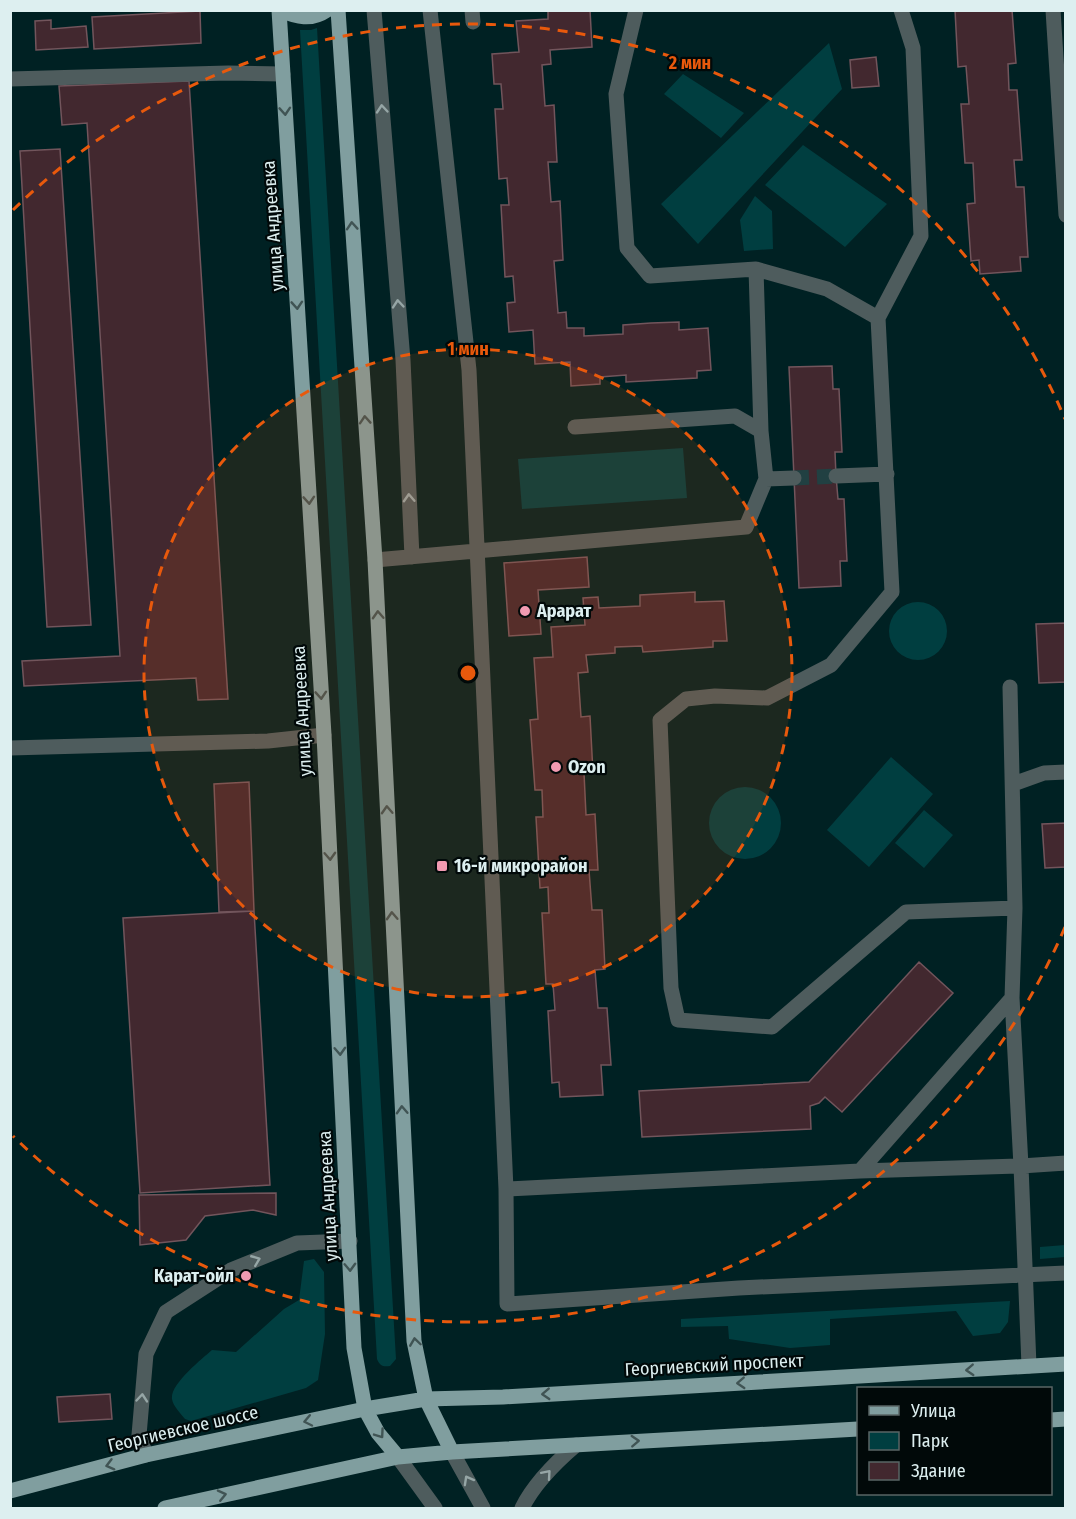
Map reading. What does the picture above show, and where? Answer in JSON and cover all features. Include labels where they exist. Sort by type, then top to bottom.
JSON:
[{"type":"main road","points":[[280,10],[300,17],[318,16],[327,10]]},
{"type":"main road","name":"улица Андреевка","points":[[280,10],[324,735],[354,1348],[365,1409],[378,1433],[398,1457]]},
{"type":"main road","points":[[338,10],[375,560],[414,1341],[426,1399],[452,1452]]},
{"type":"main road","name":"Георгиевский проспект","points":[[365,1409],[426,1399],[1065,1364]]},
{"type":"main road","name":"Георгиевское шоссе","points":[[10,1491],[146,1455],[365,1409]]},
{"type":"main road","points":[[165,1509],[398,1457],[857,1429]]},
{"type":"street","points":[[374,10],[403,360],[412,557]]},
{"type":"street","points":[[430,10],[469,370],[506,1189],[507,1304],[739,1288],[1065,1273]]},
{"type":"street","points":[[636,10],[616,94],[627,248],[650,276],[756,269],[827,289],[878,318]]},
{"type":"street","points":[[901,10],[913,48],[921,236],[878,318],[892,592],[831,664],[767,698],[715,696],[686,699],[660,720],[671,988],[678,1020],[772,1027],[906,912],[1015,908]]},
{"type":"street","points":[[1053,10],[1065,216]]},
{"type":"street","points":[[10,79],[228,73],[283,74]]},
{"type":"street","points":[[375,560],[746,527],[766,478],[761,431],[756,269]]},
{"type":"street","points":[[575,427],[735,416],[761,431]]},
{"type":"street","points":[[836,476],[887,474]]},
{"type":"street","points":[[766,478],[794,478]]},
{"type":"street","points":[[1011,687],[1015,908],[1012,998],[1029,1366]]},
{"type":"street","points":[[10,748],[268,741],[324,735]]},
{"type":"street","points":[[1012,784],[1044,773],[1065,772]]},
{"type":"street","points":[[860,1171],[1012,998]]},
{"type":"street","points":[[506,1189],[1065,1163]]},
{"type":"street","points":[[146,1455],[139,1435],[146,1354],[166,1312],[231,1270],[297,1243],[350,1241]]},
{"type":"street","points":[[522,1509],[534,1488],[576,1445]]},
{"type":"street","points":[[452,1452],[483,1509]]},
{"type":"street","points":[[398,1457],[435,1509]]},
{"type":"green space","points":[[317,28],[396,1359],[390,1366],[381,1365],[377,1359],[300,30]]},
{"type":"green space","points":[[829,43],[842,89],[698,244],[661,204]]},
{"type":"green space","points":[[683,74],[744,113],[721,138],[664,94]]},
{"type":"green space","points":[[803,145],[887,204],[845,247],[765,185]]},
{"type":"green space","points":[[755,196],[772,211],[773,249],[744,251],[740,220]]},
{"type":"green space","points":[[683,448],[687,498],[522,509],[518,459]]},
{"type":"green space","points":[[918,602],[929,604],[939,610],[945,620],[947,631],[945,642],[939,652],[929,658],[918,660],[907,658],[897,652],[891,642],[889,631],[891,620],[897,610],[907,604]]},
{"type":"green space","points":[[891,757],[933,794],[869,867],[827,830]]},
{"type":"green space","points":[[752,787],[771,797],[779,809],[781,823],[779,837],[771,849],[759,857],[738,859],[719,849],[711,837],[709,816],[719,797],[731,789]]},
{"type":"green space","points":[[924,810],[953,835],[924,868],[895,843]]},
{"type":"green space","points":[[1065,1245],[1065,1257],[1040,1259],[1040,1247]]},
{"type":"green space","points":[[314,1259],[324,1272],[325,1334],[318,1380],[306,1388],[191,1421],[185,1419],[175,1407],[172,1399],[181,1379],[212,1350],[236,1352],[284,1309],[299,1300],[304,1261]]},
{"type":"green space","points":[[1010,1301],[1008,1322],[1000,1333],[973,1336],[956,1311],[830,1319],[830,1345],[790,1348],[729,1339],[728,1326],[681,1327],[681,1319]]},
{"type":"building","points":[[548,10],[590,10],[592,47],[550,50],[551,64],[542,65],[545,106],[554,105],[557,162],[548,162],[551,202],[560,201],[563,260],[554,261],[558,313],[566,312],[567,328],[584,328],[584,336],[623,334],[623,325],[651,323],[679,322],[679,330],[708,328],[711,370],[697,371],[697,378],[626,382],[626,375],[600,377],[600,384],[571,386],[570,362],[535,364],[533,330],[509,332],[507,303],[515,302],[513,276],[505,277],[501,205],[509,205],[507,178],[499,179],[495,109],[503,109],[501,84],[494,84],[492,54],[519,52],[516,21],[548,19]]},
{"type":"building","points":[[955,10],[1012,10],[1016,63],[1008,64],[1009,90],[1017,90],[1022,160],[1014,160],[1016,187],[1024,187],[1028,257],[1020,257],[1021,271],[980,274],[979,260],[971,261],[967,204],[975,203],[973,163],[965,163],[961,104],[969,104],[966,66],[958,67]]},
{"type":"building","points":[[200,11],[201,43],[94,49],[92,17]]},
{"type":"building","points":[[51,20],[51,29],[86,26],[88,47],[36,50],[35,21]]},
{"type":"building","points":[[876,57],[879,86],[852,88],[850,60]]},
{"type":"building","points":[[189,81],[228,699],[198,700],[196,678],[24,686],[22,661],[120,656],[87,123],[62,125],[59,86]]},
{"type":"building","points":[[60,149],[91,625],[47,627],[20,151]]},
{"type":"building","points":[[832,366],[833,389],[839,389],[842,452],[835,452],[836,476],[838,499],[844,499],[847,561],[840,561],[841,586],[799,588],[789,367]]},
{"type":"building","points":[[587,557],[589,587],[538,590],[541,634],[509,636],[504,563]]},
{"type":"building","points":[[695,592],[695,602],[724,601],[727,641],[713,641],[713,647],[643,652],[642,646],[615,647],[615,653],[586,655],[588,672],[578,673],[581,717],[590,716],[593,773],[584,773],[586,815],[595,814],[598,870],[589,870],[592,910],[602,910],[605,969],[595,970],[598,1008],[607,1008],[611,1065],[601,1065],[603,1095],[560,1097],[559,1082],[552,1083],[548,1011],[555,1010],[553,984],[546,984],[542,913],[549,913],[548,887],[540,888],[536,817],[543,817],[542,790],[535,790],[530,720],[538,719],[534,658],[553,657],[551,627],[585,625],[583,598],[598,597],[599,608],[640,606],[640,595]]},
{"type":"building","points":[[1066,623],[1066,682],[1039,683],[1036,624]]},
{"type":"building","points":[[249,782],[254,911],[219,912],[214,784]]},
{"type":"building","points":[[1066,823],[1066,867],[1045,868],[1042,824]]},
{"type":"building","points":[[254,911],[270,1185],[140,1193],[123,918]]},
{"type":"building","points":[[919,962],[953,993],[842,1112],[825,1097],[819,1103],[810,1106],[811,1129],[642,1137],[639,1091],[809,1082]]},
{"type":"building","points":[[276,1193],[276,1215],[253,1210],[205,1216],[186,1240],[140,1245],[139,1195]]},
{"type":"building","points":[[110,1394],[112,1419],[59,1422],[57,1397]]},
{"type":"tunnel","points":[[794,478],[836,476]]},
{"type":"place","name":"Арарат","points":[[525,611]]},
{"type":"place","name":"Ozon","points":[[556,767]]},
{"type":"place","name":"16-й микрорайон","points":[[442,866]]},
{"type":"place","name":"Карат-ойл","points":[[246,1276]]}]
